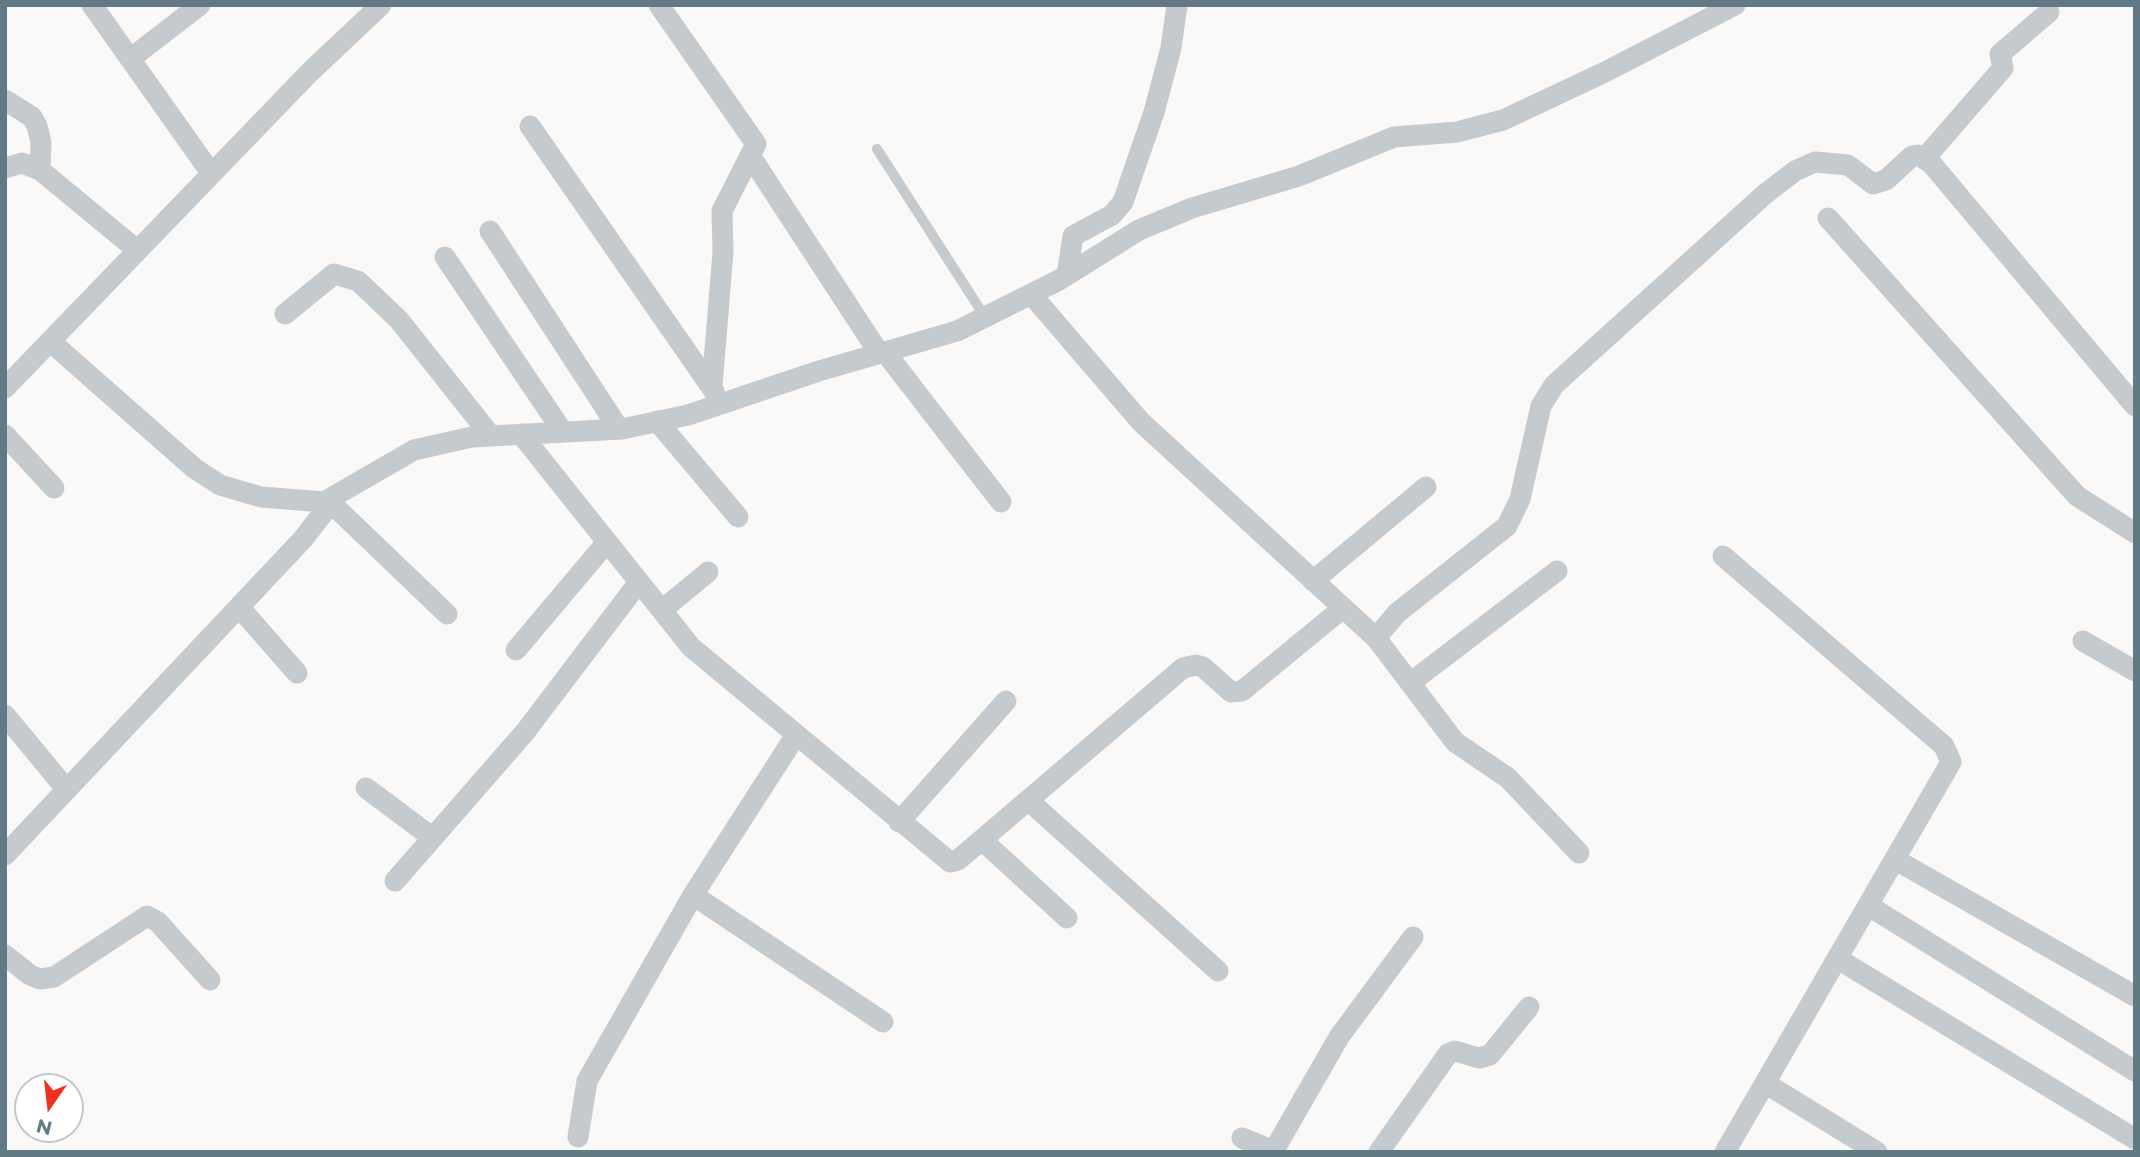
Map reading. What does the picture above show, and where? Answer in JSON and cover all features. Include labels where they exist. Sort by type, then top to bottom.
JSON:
[{"type":"street","points":[[92,5],[211,173]]},
{"type":"street","points":[[130,59],[200,5]]},
{"type":"street","points":[[10,374],[51,342],[310,72],[382,5]]},
{"type":"street","points":[[1067,275],[1073,236],[1112,215],[1123,202],[1154,112],[1171,47],[1177,5]]},
{"type":"street","points":[[51,342],[194,468],[220,485],[261,497],[303,503],[324,502],[334,499],[414,450],[472,437],[619,429],[657,421],[716,395],[957,331],[1067,275],[1139,230],[1192,208],[1299,176],[1394,137],[1457,132],[1503,120],[1603,73],[1735,5]]},
{"type":"street","points":[[667,8],[756,145],[722,211],[723,252],[716,395]]},
{"type":"street","points":[[1925,158],[2003,68],[2000,54],[2049,12]]},
{"type":"street","points":[[5,100],[32,117],[37,126],[41,142],[40,170]]},
{"type":"street","points":[[530,126],[716,395]]},
{"type":"street","points":[[1376,638],[1397,613],[1507,526],[1520,499],[1541,406],[1554,385],[1765,194],[1795,171],[1815,162],[1848,164],[1873,184],[1886,180],[1912,156],[1925,158],[2135,406]]},
{"type":"street","points":[[751,157],[882,352],[1001,502]]},
{"type":"street","points":[[5,168],[22,163],[40,170],[137,250]]},
{"type":"street","points":[[1828,218],[2077,496],[2135,533]]},
{"type":"street","points":[[490,231],[619,429]]},
{"type":"street","points":[[445,257],[563,432]]},
{"type":"street","points":[[285,314],[334,274],[358,281],[399,320],[491,436]]},
{"type":"street","points":[[1031,294],[1137,417],[1376,638],[1455,742],[1508,778],[1579,853]]},
{"type":"street","points":[[657,421],[738,517]]},
{"type":"street","points":[[521,434],[691,647],[950,862],[958,860],[1183,668],[1196,665],[1203,667],[1231,692],[1242,691],[1343,608]]},
{"type":"street","points":[[5,435],[54,488]]},
{"type":"street","points":[[1313,581],[1426,487]]},
{"type":"street","points":[[5,855],[303,539],[334,499]]},
{"type":"street","points":[[334,499],[447,614]]},
{"type":"street","points":[[516,650],[607,542]]},
{"type":"street","points":[[1723,556],[1950,754],[1950,768],[1725,1152]]},
{"type":"street","points":[[1410,683],[1557,570]]},
{"type":"street","points":[[662,610],[708,572]]},
{"type":"street","points":[[395,880],[525,732],[639,582]]},
{"type":"street","points":[[239,607],[297,673]]},
{"type":"street","points":[[2082,641],[2135,671]]},
{"type":"street","points":[[899,821],[1006,701]]},
{"type":"street","points":[[5,715],[67,790]]},
{"type":"street","points":[[578,1137],[587,1081],[693,895],[796,735]]},
{"type":"street","points":[[366,788],[433,838]]},
{"type":"street","points":[[1028,800],[1218,971]]},
{"type":"street","points":[[982,840],[1067,918]]},
{"type":"street","points":[[1896,860],[2135,996]]},
{"type":"street","points":[[693,895],[883,1022]]},
{"type":"street","points":[[1869,906],[2135,1071]]},
{"type":"street","points":[[5,955],[30,975],[40,979],[54,977],[147,916],[158,922],[209,980]]},
{"type":"street","points":[[1242,1138],[1274,1151],[1333,1046],[1413,937]]},
{"type":"street","points":[[1838,959],[2135,1139]]},
{"type":"street","points":[[1379,1152],[1448,1054],[1461,1052],[1479,1058],[1490,1055],[1529,1007]]},
{"type":"street","points":[[1765,1083],[1877,1152]]},
{"type":"lane","points":[[877,149],[985,317]]}]
